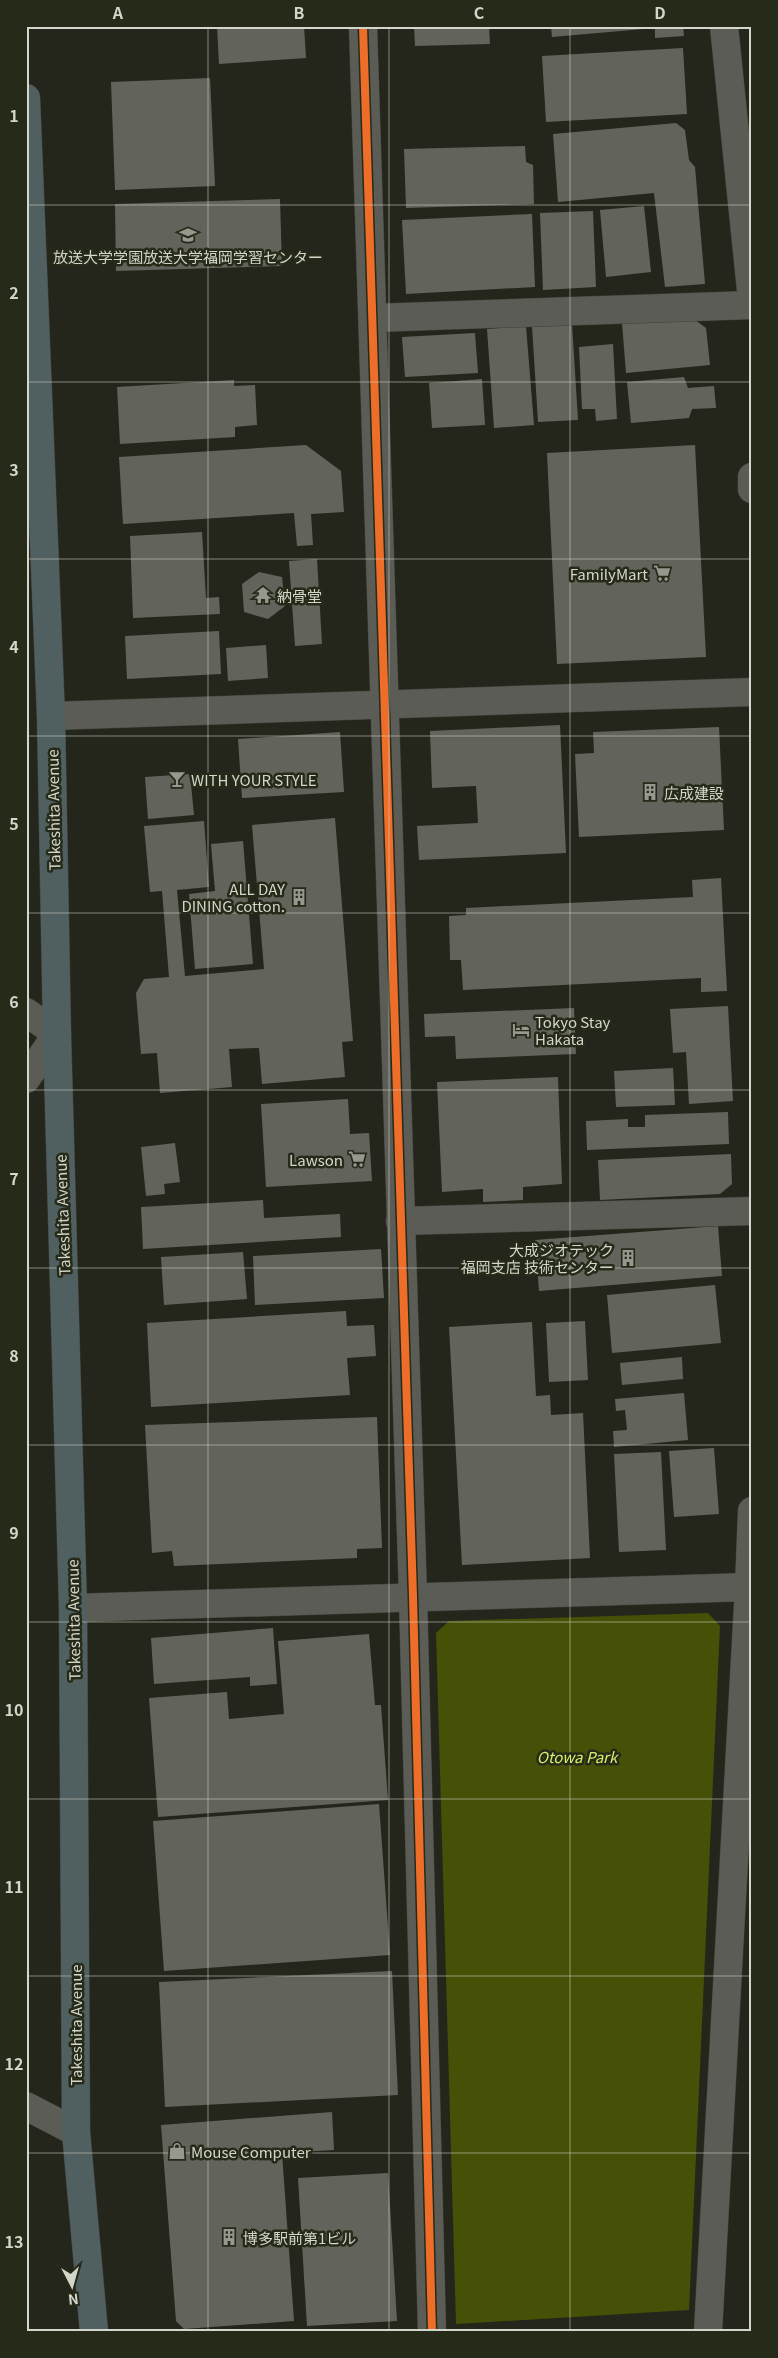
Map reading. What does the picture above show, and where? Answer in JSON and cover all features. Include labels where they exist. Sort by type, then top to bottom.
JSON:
[{"type":"highway","name":"Takeshita Avenue","points":[[26,98],[51,716],[56,1034],[74,1608],[76,2132],[94,2332]]},
{"type":"street","points":[[363,26],[412,1596],[432,2332]]},
{"type":"street","points":[[724,26],[752,300]]},
{"type":"street","points":[[373,318],[752,305]]},
{"type":"street","points":[[752,477],[752,489]]},
{"type":"street","points":[[51,716],[384,703],[752,692]]},
{"type":"street","points":[[26,1012],[56,1034],[26,1078]]},
{"type":"street","points":[[400,1222],[752,1211]]},
{"type":"street","points":[[708,2332],[752,1511]]},
{"type":"street","points":[[74,1608],[748,1587]]},
{"type":"street","points":[[26,2106],[76,2132]]},
{"type":"green space","name":"Otowa Park","points":[[708,1613],[720,1626],[689,2310],[456,2324],[436,1633],[449,1621]]},
{"type":"building","points":[[217,26],[304,26],[306,58],[219,64]]},
{"type":"building","points":[[414,26],[489,26],[490,44],[415,46]]},
{"type":"building","points":[[551,26],[683,26],[684,36],[655,38],[655,28],[552,37]]},
{"type":"building","points":[[683,48],[687,114],[546,122],[542,56]]},
{"type":"building","points":[[210,78],[215,186],[115,190],[111,82]]},
{"type":"building","points":[[676,123],[685,130],[689,160],[695,167],[705,284],[665,287],[654,193],[558,202],[553,134]]},
{"type":"building","points":[[525,146],[526,162],[533,165],[534,204],[406,208],[404,149]]},
{"type":"building","points":[[280,199],[282,266],[116,271],[115,204]]},
{"type":"building","points":[[644,206],[651,272],[606,277],[600,210]]},
{"type":"building","points":[[593,211],[596,287],[543,290],[540,213]]},
{"type":"building","points":[[532,214],[535,287],[406,294],[402,220]]},
{"type":"building","points":[[691,317],[706,328],[710,365],[626,373],[622,323]]},
{"type":"building","points":[[572,324],[578,420],[538,422],[532,326]]},
{"type":"building","points":[[526,326],[534,425],[494,428],[487,329]]},
{"type":"building","points":[[475,333],[478,373],[405,377],[402,337]]},
{"type":"building","points":[[613,344],[617,419],[596,421],[595,409],[582,409],[579,347]]},
{"type":"building","points":[[684,377],[688,388],[714,386],[716,408],[692,409],[689,418],[631,423],[627,382]]},
{"type":"building","points":[[482,379],[485,425],[432,428],[429,383]]},
{"type":"building","points":[[234,380],[234,386],[255,385],[257,425],[235,427],[235,437],[120,444],[117,387]]},
{"type":"building","points":[[306,445],[341,471],[344,512],[311,514],[313,545],[297,546],[294,513],[123,524],[119,457]]},
{"type":"building","points":[[695,445],[706,657],[557,664],[547,453]]},
{"type":"building","points":[[202,532],[206,598],[219,597],[220,614],[133,618],[130,536]]},
{"type":"building","points":[[317,559],[322,644],[295,646],[289,561]]},
{"type":"building","name":"納骨堂","points":[[259,572],[282,577],[285,606],[268,619],[244,612],[242,584]]},
{"type":"building","points":[[219,631],[221,674],[127,679],[125,636]]},
{"type":"building","points":[[266,645],[268,678],[228,681],[226,648]]},
{"type":"building","points":[[560,725],[566,853],[419,860],[417,826],[478,823],[476,786],[432,788],[430,731]]},
{"type":"building","name":"広成建設","points":[[719,727],[724,830],[579,837],[575,754],[594,753],[593,732]]},
{"type":"building","points":[[340,732],[344,792],[242,798],[238,739]]},
{"type":"building","points":[[190,774],[194,815],[148,819],[145,777]]},
{"type":"building","name":"ALL DAY DINING cotton.","points":[[335,818],[353,1041],[342,1042],[345,1077],[262,1084],[259,1048],[229,1049],[232,1087],[160,1093],[157,1053],[141,1054],[136,993],[144,979],[169,977],[162,891],[150,892],[144,826],[204,821],[209,887],[177,890],[185,976],[264,969],[252,825]]},
{"type":"building","points":[[243,841],[253,964],[195,969],[189,894],[215,891],[211,844]]},
{"type":"building","points":[[721,878],[727,991],[701,992],[701,978],[463,990],[461,960],[450,960],[449,916],[466,915],[466,908],[693,897],[692,880]]},
{"type":"building","points":[[728,1006],[733,1101],[689,1104],[686,1052],[673,1053],[670,1009]]},
{"type":"building","points":[[574,1008],[576,1054],[456,1059],[455,1036],[425,1037],[424,1014]]},
{"type":"building","points":[[673,1068],[675,1105],[616,1107],[614,1071]]},
{"type":"building","points":[[558,1077],[562,1184],[523,1187],[523,1200],[483,1202],[483,1189],[442,1192],[437,1082]]},
{"type":"building","points":[[348,1099],[350,1134],[369,1133],[372,1181],[266,1187],[261,1104]]},
{"type":"building","points":[[728,1112],[729,1144],[587,1150],[586,1121],[628,1119],[628,1127],[645,1127],[645,1115]]},
{"type":"building","points":[[175,1143],[180,1182],[164,1184],[165,1194],[146,1196],[141,1147]]},
{"type":"building","points":[[731,1154],[732,1184],[720,1194],[600,1200],[598,1160]]},
{"type":"building","points":[[263,1200],[264,1218],[340,1214],[341,1237],[143,1249],[141,1207]]},
{"type":"building","name":"大成ジオテック 福岡支店 技術センター","points":[[718,1226],[722,1276],[539,1291],[535,1240]]},
{"type":"building","points":[[381,1249],[384,1298],[255,1305],[253,1256]]},
{"type":"building","points":[[243,1252],[247,1299],[164,1305],[161,1257]]},
{"type":"building","points":[[715,1285],[721,1343],[612,1353],[607,1295]]},
{"type":"building","points":[[346,1311],[347,1326],[374,1325],[376,1356],[347,1358],[350,1395],[151,1407],[147,1323]]},
{"type":"building","points":[[585,1321],[588,1380],[549,1382],[546,1323]]},
{"type":"building","points":[[532,1322],[536,1396],[550,1395],[551,1415],[583,1413],[590,1558],[462,1565],[449,1327]]},
{"type":"building","points":[[682,1357],[683,1379],[622,1385],[620,1363]]},
{"type":"building","points":[[684,1393],[688,1440],[614,1447],[613,1431],[627,1430],[625,1410],[616,1411],[615,1399]]},
{"type":"building","points":[[377,1417],[382,1548],[357,1549],[357,1558],[174,1566],[172,1551],[152,1553],[145,1425]]},
{"type":"building","points":[[714,1448],[719,1514],[674,1517],[669,1451]]},
{"type":"building","points":[[661,1452],[666,1550],[619,1552],[614,1454]]},
{"type":"building","points":[[273,1628],[277,1684],[250,1686],[250,1677],[154,1684],[151,1638]]},
{"type":"building","points":[[369,1634],[375,1705],[381,1705],[388,1800],[158,1817],[149,1698],[227,1692],[229,1719],[284,1714],[278,1641]]},
{"type":"building","points":[[379,1804],[390,1955],[164,1971],[153,1821]]},
{"type":"building","points":[[392,1971],[398,2095],[165,2107],[159,1982]]},
{"type":"building","name":"博多駅前第1ビル","points":[[332,2112],[334,2150],[282,2153],[294,2321],[184,2329],[176,2321],[161,2125]]},
{"type":"building","points":[[388,2173],[397,2321],[307,2326],[298,2178]]},
{"type":"cycle path","points":[[363,26],[413,1596],[432,2332]]},
{"type":"place","name":"放送大学学園放送大学福岡学習センター","points":[[188,235]]},
{"type":"place","name":"FamilyMart","points":[[662,573]]},
{"type":"place","name":"納骨堂","points":[[263,595]]},
{"type":"place","name":"WITH YOUR STYLE","points":[[177,779]]},
{"type":"place","name":"広成建設","points":[[650,792]]},
{"type":"place","name":"ALL DAY DINING cotton.","points":[[299,897]]},
{"type":"place","name":"Tokyo Stay Hakata","points":[[521,1030]]},
{"type":"place","name":"Lawson","points":[[357,1159]]},
{"type":"place","name":"大成ジオテック 福岡支店 技術センター","points":[[628,1258]]},
{"type":"place","name":"Mouse Computer","points":[[177,2151]]},
{"type":"place","name":"博多駅前第1ビル","points":[[229,2237]]}]
